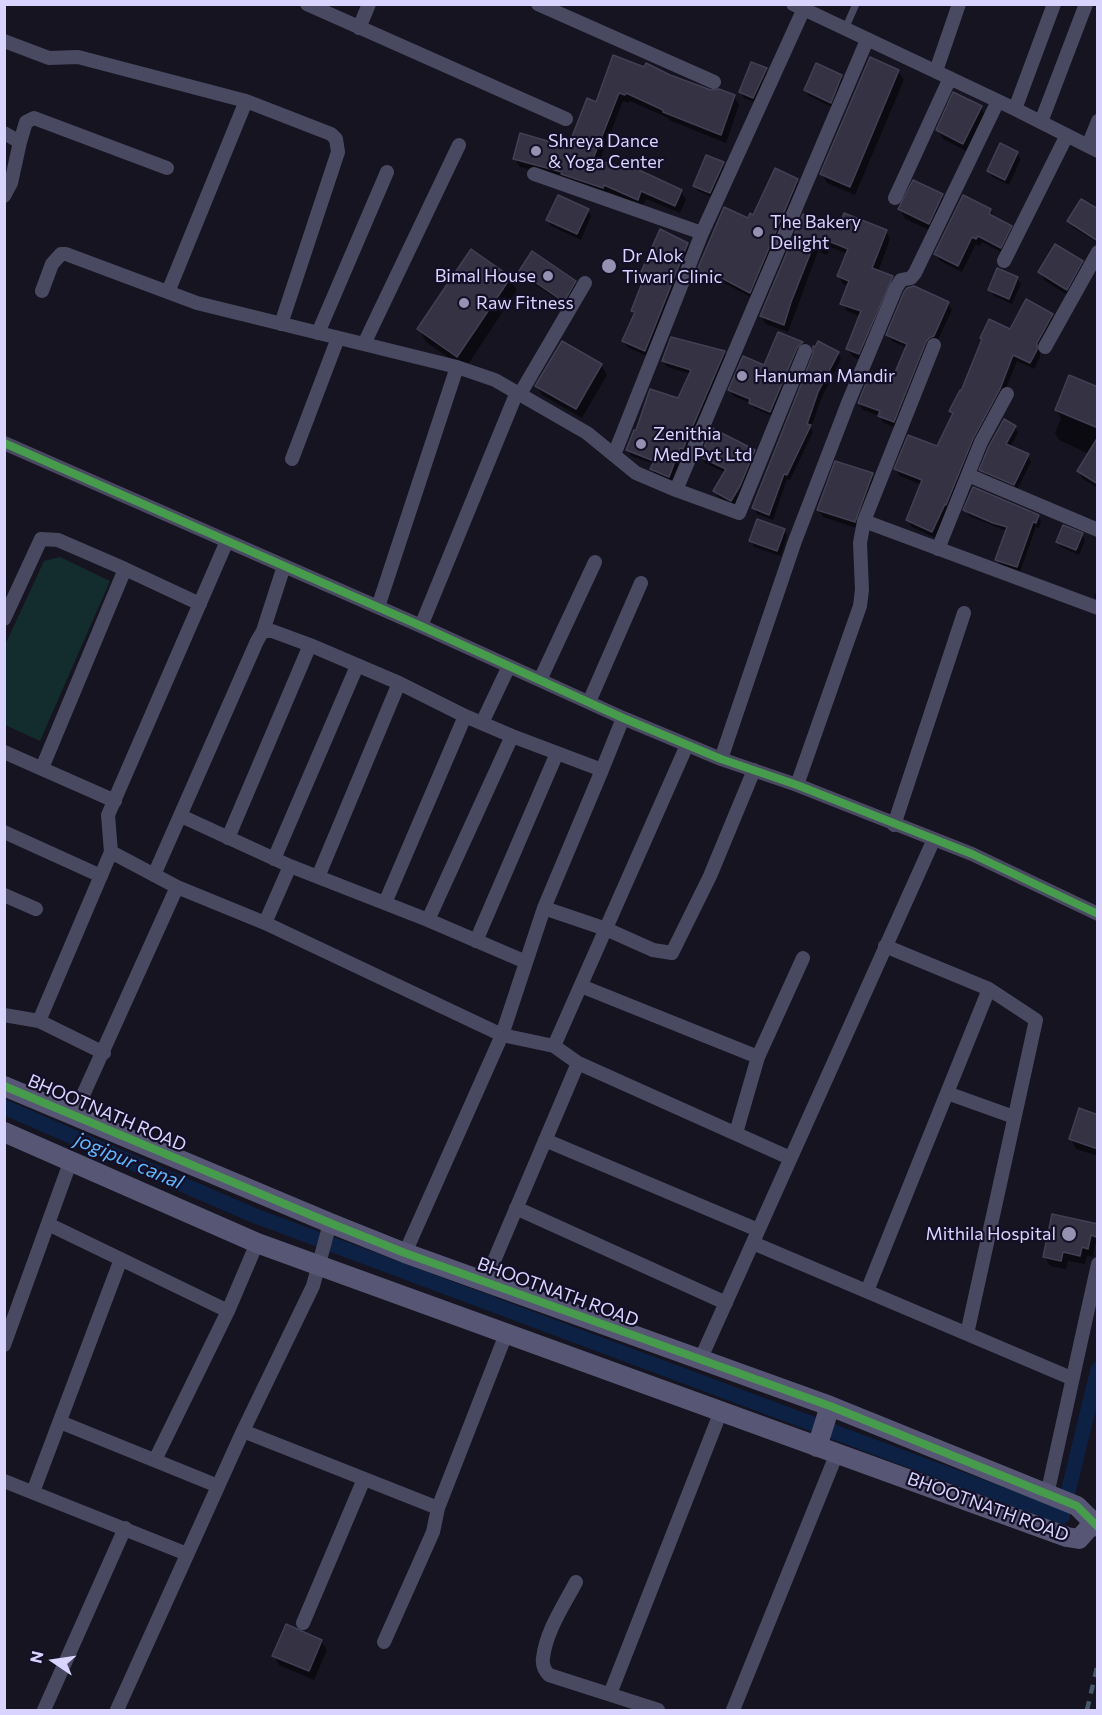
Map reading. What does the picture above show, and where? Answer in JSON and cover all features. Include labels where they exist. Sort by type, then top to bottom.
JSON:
[{"type":"street","points":[[307,4],[566,119]]},
{"type":"street","points":[[359,28],[369,4]]},
{"type":"street","points":[[538,4],[714,82]]},
{"type":"street","points":[[936,71],[958,4]]},
{"type":"street","points":[[1015,109],[1054,4]]},
{"type":"street","points":[[1041,122],[1086,4]]},
{"type":"street","points":[[614,455],[702,233],[800,6],[1093,149],[1098,121]]},
{"type":"street","points":[[676,490],[867,40]]},
{"type":"street","points":[[4,41],[49,58],[78,57],[246,101],[331,134],[336,139],[338,153],[281,324]]},
{"type":"street","points":[[895,198],[950,78]]},
{"type":"street","points":[[168,292],[246,101]]},
{"type":"street","points":[[721,759],[795,541],[848,403],[896,288],[901,280],[911,278],[915,273],[998,101]]},
{"type":"street","points":[[4,196],[10,183],[26,122],[34,118],[167,168]]},
{"type":"street","points":[[4,133],[20,142]]},
{"type":"street","points":[[1004,261],[1067,135]]},
{"type":"street","points":[[364,344],[459,145]]},
{"type":"street","points":[[318,333],[387,172]]},
{"type":"street","points":[[534,174],[702,233]]},
{"type":"street","points":[[1045,347],[1098,252]]},
{"type":"street","points":[[42,291],[52,264],[62,254],[66,254],[197,303],[457,368],[495,380],[587,433],[636,473],[739,513],[805,351]]},
{"type":"street","points":[[421,626],[518,393],[585,283]]},
{"type":"street","points":[[292,459],[338,338]]},
{"type":"street","points":[[797,786],[860,606],[862,590],[860,543],[864,521],[934,345]]},
{"type":"street","points":[[378,607],[457,368]]},
{"type":"street","points":[[938,549],[985,434],[1007,394]]},
{"type":"street","points":[[4,443],[421,626],[623,718],[721,759],[972,854],[1098,914]]},
{"type":"street","points":[[968,475],[1098,530]]},
{"type":"street","points":[[864,521],[1098,608]]},
{"type":"street","points":[[4,619],[41,539],[58,540],[200,604]]},
{"type":"street","points":[[39,1021],[111,852],[108,815],[227,541]]},
{"type":"street","points":[[540,680],[595,562]]},
{"type":"street","points":[[154,875],[263,631],[284,566]]},
{"type":"street","points":[[42,768],[125,569]]},
{"type":"street","points":[[589,702],[640,584]]},
{"type":"street","points":[[894,825],[964,613]]},
{"type":"street","points":[[263,631],[272,631],[310,645],[399,683],[465,716],[602,770]]},
{"type":"street","points":[[228,838],[310,645]]},
{"type":"street","points":[[274,859],[357,666]]},
{"type":"street","points":[[482,723],[509,666]]},
{"type":"street","points":[[318,877],[399,683]]},
{"type":"street","points":[[385,903],[465,716]]},
{"type":"street","points":[[405,1253],[502,1035],[544,908],[623,718]]},
{"type":"street","points":[[428,920],[512,736]]},
{"type":"street","points":[[555,1046],[687,745]]},
{"type":"street","points":[[4,752],[115,801]]},
{"type":"street","points":[[476,941],[557,753]]},
{"type":"street","points":[[544,908],[606,929],[653,950],[672,953],[710,876],[754,770]]},
{"type":"street","points":[[181,816],[290,866],[428,920],[526,962]]},
{"type":"street","points":[[4,832],[101,876]]},
{"type":"street","points":[[701,1358],[934,839]]},
{"type":"street","points":[[111,852],[177,887],[265,923],[502,1035],[555,1046],[578,1063],[790,1158]]},
{"type":"street","points":[[265,923],[290,866]]},
{"type":"street","points":[[74,1115],[104,1053],[177,887]]},
{"type":"street","points":[[4,895],[36,909]]},
{"type":"street","points":[[885,946],[989,989],[1036,1020],[967,1334]]},
{"type":"street","points":[[736,1133],[758,1057],[803,958]]},
{"type":"street","points":[[581,986],[758,1057]]},
{"type":"street","points":[[867,1291],[989,989]]},
{"type":"street","points":[[4,1015],[39,1021],[104,1053]]},
{"type":"street","points":[[485,1282],[578,1063]]},
{"type":"street","name":"BHOOTNATH ROAD","points":[[4,1086],[74,1115],[328,1230],[405,1253],[701,1358],[1077,1506],[1096,1525],[1079,1539],[1067,1537],[818,1444],[506,1334],[319,1261],[256,1243],[4,1132]]},
{"type":"street","points":[[947,1094],[1014,1117]]},
{"type":"street","points":[[545,1140],[755,1236],[867,1291],[1071,1378]]},
{"type":"street","points":[[4,1345],[71,1160]]},
{"type":"street","points":[[516,1208],[726,1303]]},
{"type":"street","points":[[48,1224],[228,1311]]},
{"type":"street","points":[[117,1710],[243,1431],[313,1286],[328,1230]]},
{"type":"street","points":[[155,1460],[228,1311],[256,1243]]},
{"type":"street","points":[[33,1492],[121,1259]]},
{"type":"street","points":[[1049,1496],[1071,1378],[1098,1264]]},
{"type":"street","points":[[384,1642],[433,1532],[438,1508],[506,1334]]},
{"type":"street","points":[[818,1444],[829,1410]]},
{"type":"street","points":[[610,1694],[721,1411]]},
{"type":"street","points":[[60,1422],[218,1486]]},
{"type":"street","points":[[243,1431],[438,1508]]},
{"type":"street","points":[[733,1710],[837,1453]]},
{"type":"street","points":[[303,1623],[364,1479]]},
{"type":"street","points":[[4,1481],[187,1554]]},
{"type":"street","points":[[44,1710],[125,1528]]},
{"type":"street","points":[[576,1582],[552,1629],[542,1659],[544,1669],[549,1675],[658,1710]]},
{"type":"lane","points":[[845,29],[856,4]]},
{"type":"green space","points":[[60,557],[110,581],[40,741],[5,725],[5,645],[44,561]]},
{"type":"building","points":[[613,55],[644,67],[646,63],[670,75],[711,90],[719,89],[735,95],[721,135],[663,112],[626,93],[625,95],[619,93],[593,159],[622,167],[624,163],[682,190],[675,206],[641,191],[638,200],[604,185],[603,188],[561,174],[562,172],[513,159],[520,133],[568,147],[587,98],[596,102]]},
{"type":"building","points":[[870,57],[899,70],[850,187],[820,174]]},
{"type":"building","points":[[751,62],[767,68],[753,98],[739,92]]},
{"type":"building","points":[[816,63],[842,75],[831,103],[804,90]]},
{"type":"building","points":[[953,92],[982,106],[963,144],[936,130]]},
{"type":"building","points":[[1000,143],[1018,152],[1005,180],[987,171]]},
{"type":"building","points":[[706,155],[724,162],[710,193],[693,186]]},
{"type":"building","points":[[775,168],[798,179],[750,293],[714,274],[712,277],[697,270],[724,207],[748,218],[750,213],[753,215]]},
{"type":"building","points":[[913,180],[943,194],[929,224],[898,209]]},
{"type":"building","points":[[558,195],[589,209],[577,234],[546,220]]},
{"type":"building","points":[[963,195],[991,209],[989,214],[1012,226],[1001,248],[978,236],[976,239],[972,237],[958,266],[934,254]]},
{"type":"building","points":[[1081,199],[1098,209],[1098,241],[1067,221]]},
{"type":"building","points":[[844,213],[887,230],[872,268],[893,276],[859,354],[846,349],[861,311],[840,304],[849,281],[837,276],[848,249],[826,240],[823,248],[814,244],[784,325],[760,316],[803,214],[838,228]]},
{"type":"building","points":[[660,229],[688,243],[645,351],[622,341],[635,312],[631,311],[642,283],[637,281]]},
{"type":"building","points":[[1055,244],[1083,261],[1067,290],[1038,272]]},
{"type":"building","name":"Raw Fitness","points":[[471,249],[511,277],[457,357],[417,329]]},
{"type":"building","name":"Bimal House","points":[[532,251],[576,281],[564,302],[519,271]]},
{"type":"building","points":[[997,268],[1018,277],[1009,299],[988,290]]},
{"type":"building","points":[[914,286],[949,302],[934,336],[926,342],[894,422],[878,416],[880,411],[858,403],[869,376],[890,384],[907,344],[886,335],[904,292],[907,288]]},
{"type":"building","points":[[1026,299],[1053,314],[1037,343],[1037,350],[1030,363],[1013,355],[1000,389],[973,439],[946,505],[932,532],[906,520],[922,480],[894,469],[908,435],[937,446],[953,413],[949,411],[961,391],[989,319],[1010,329]]},
{"type":"building","points":[[778,332],[803,342],[797,348],[770,412],[749,403],[750,399],[728,390],[743,356],[764,365]]},
{"type":"building","points":[[671,337],[725,351],[669,477],[650,469],[654,461],[626,450],[636,430],[650,389],[678,398],[691,370],[662,361]]},
{"type":"building","points":[[562,341],[602,364],[576,409],[535,386]]},
{"type":"building","points":[[818,341],[839,352],[818,392],[807,424],[811,425],[787,475],[784,474],[769,515],[752,508],[813,354],[813,346],[815,347]]},
{"type":"building","points":[[1069,375],[1098,387],[1098,428],[1055,410]]},
{"type":"building","points":[[1004,419],[1016,426],[1006,444],[1029,454],[1014,485],[979,470]]},
{"type":"building","points":[[712,428],[755,450],[731,501],[713,491],[726,469],[700,457]]},
{"type":"building","points":[[1098,437],[1098,484],[1077,471]]},
{"type":"building","points":[[835,461],[873,473],[855,522],[817,510]]},
{"type":"building","points":[[973,487],[1039,515],[1036,523],[1033,522],[1017,567],[995,560],[1007,527],[963,510]]},
{"type":"building","points":[[757,519],[785,529],[777,551],[749,541]]},
{"type":"building","points":[[1063,525],[1083,533],[1076,550],[1056,542]]},
{"type":"building","points":[[1079,1108],[1098,1115],[1098,1149],[1069,1139]]},
{"type":"building","points":[[1052,1214],[1098,1224],[1096,1237],[1091,1235],[1088,1249],[1082,1247],[1080,1256],[1063,1252],[1061,1261],[1043,1257]]},
{"type":"building","points":[[286,1624],[322,1640],[309,1671],[272,1656]]},
{"type":"waterway","name":"jogipur canal","points":[[4,1107],[253,1215],[1062,1517],[1098,1369]]},
{"type":"railway","points":[[1087,1710],[1098,1663]]},
{"type":"cycle path","points":[[4,443],[421,626],[623,718],[721,759],[797,785],[972,854],[1098,914]]},
{"type":"cycle path","points":[[4,1086],[405,1253],[830,1406],[1077,1506],[1098,1527]]},
{"type":"place","name":"Shreya Dance & Yoga Center","points":[[536,151]]},
{"type":"place","name":"The Bakery Delight","points":[[758,232]]},
{"type":"place","name":"Dr Alok Tiwari Clinic","points":[[609,266]]},
{"type":"place","name":"Bimal House","points":[[548,276]]},
{"type":"place","name":"Raw Fitness","points":[[464,303]]},
{"type":"place","name":"Hanuman Mandir","points":[[742,376]]},
{"type":"place","name":"Zenithia Med Pvt Ltd","points":[[641,444]]},
{"type":"place","name":"Mithila Hospital","points":[[1069,1234]]}]
